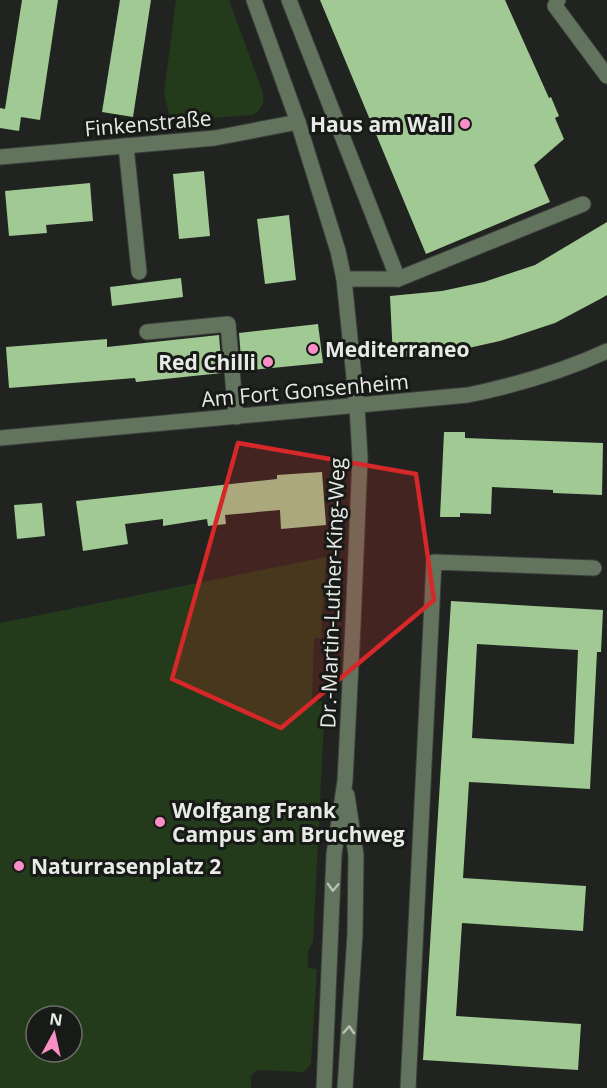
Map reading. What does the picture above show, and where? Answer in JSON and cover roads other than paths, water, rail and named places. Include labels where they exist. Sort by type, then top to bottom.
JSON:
[{"type":"street","name":"Dr.-Martin-Luther-King-Weg","points":[[254,0],[298,122],[344,279],[357,407],[360,457],[345,781],[334,854],[324,1088]]},
{"type":"street","points":[[289,0],[398,279]]},
{"type":"street","points":[[558,0],[555,6],[607,76]]},
{"type":"street","name":"Finkenstraße","points":[[0,157],[215,138],[298,122]]},
{"type":"street","points":[[126,146],[139,272]]},
{"type":"street","points":[[344,279],[398,279],[583,204]]},
{"type":"street","points":[[147,332],[228,324],[236,417]]},
{"type":"street","name":"Am Fort Gonsenheim","points":[[0,438],[468,395],[509,387],[564,369],[607,351]]},
{"type":"street","points":[[408,1088],[434,562],[594,568]]},
{"type":"street","name":"Dr.-Martin-Luther-King-Weg","points":[[345,781],[356,855],[355,934],[345,1088]]},
{"type":"place","name":"Haus am Wall","points":[[465,124]]},
{"type":"place","name":"Mediterraneo","points":[[313,349]]},
{"type":"place","name":"Red Chilli","points":[[268,362]]},
{"type":"place","name":"Wolfgang Frank Campus am Bruchweg","points":[[160,822]]},
{"type":"place","name":"Naturrasenplatz 2","points":[[19,866]]}]
